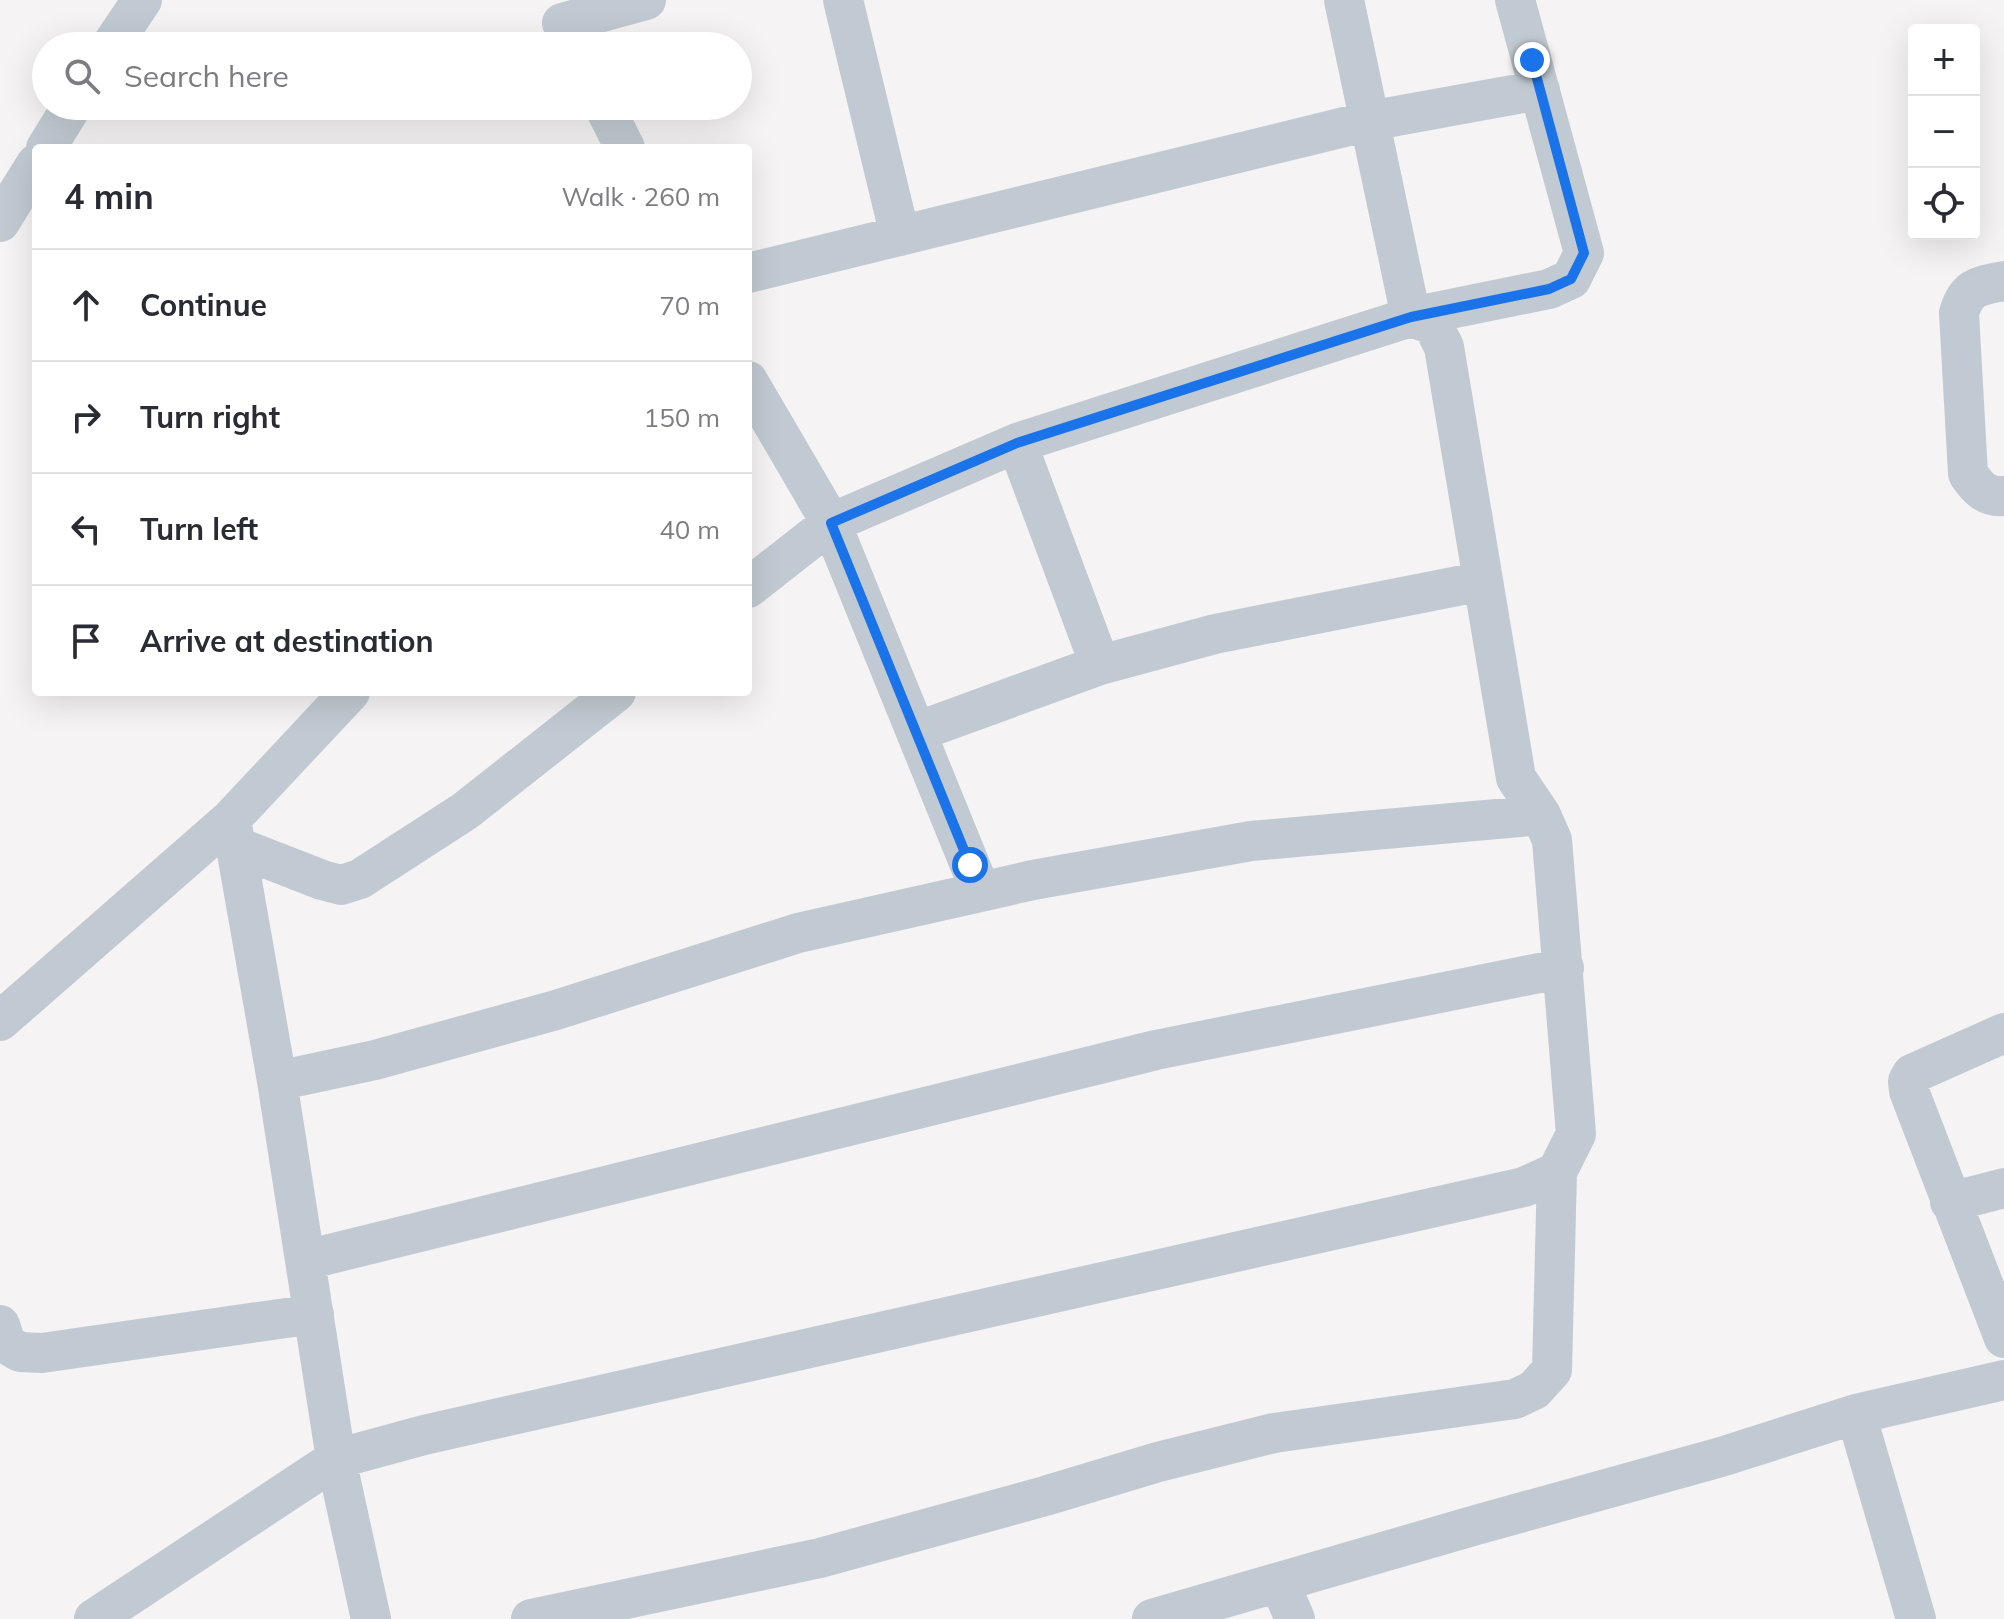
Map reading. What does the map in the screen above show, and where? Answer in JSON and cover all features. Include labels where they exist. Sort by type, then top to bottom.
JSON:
[{"type":"street","points":[[120,32],[142,0]]},
{"type":"street","points":[[563,23],[646,0]]},
{"type":"street","points":[[843,0],[900,236]]},
{"type":"street","points":[[1344,0],[1411,317]]},
{"type":"street","points":[[752,585],[831,523],[1017,443],[1411,317],[1549,289],[1571,279],[1584,253],[1515,0]]},
{"type":"street","points":[[752,272],[1369,121],[1540,90]]},
{"type":"street","points":[[48,144],[63,120]]},
{"type":"street","points":[[611,120],[623,144]]},
{"type":"street","points":[[0,222],[32,170]]},
{"type":"street","points":[[2004,281],[1977,286],[1964,298],[1959,313],[1968,474],[1980,491],[2004,496]]},
{"type":"street","points":[[531,1619],[820,1558],[1158,1462],[1274,1433],[1515,1399],[1534,1390],[1552,1370],[1557,1172],[1576,1134],[1552,840],[1541,815],[1516,778],[1444,347],[1433,325],[1411,317]]},
{"type":"street","points":[[752,388],[831,523],[981,892]]},
{"type":"street","points":[[1017,443],[1100,665]]},
{"type":"street","points":[[916,732],[1100,665],[1215,634],[1483,581]]},
{"type":"street","points":[[0,1021],[233,833],[347,696]]},
{"type":"street","points":[[233,833],[322,880],[341,885],[360,879],[465,811],[611,696]]},
{"type":"street","points":[[277,1081],[375,1060],[556,1010],[798,933],[1033,880],[1251,841],[1541,815]]},
{"type":"street","points":[[233,833],[277,1081],[336,1459],[371,1619]]},
{"type":"street","points":[[306,1260],[1156,1050],[1564,968]]},
{"type":"street","points":[[2004,1033],[1912,1074],[1908,1081],[1950,1202],[2004,1338]]},
{"type":"street","points":[[94,1619],[336,1459],[439,1432],[1524,1187],[1557,1172]]},
{"type":"street","points":[[1950,1202],[2004,1188]]},
{"type":"street","points":[[0,1325],[6,1344],[20,1352],[42,1353],[314,1314]]},
{"type":"street","points":[[1152,1619],[1721,1457],[1856,1414],[2004,1380]]},
{"type":"street","points":[[1856,1414],[1916,1619]]},
{"type":"street","points":[[1279,1582],[1295,1619]]},
{"type":"route","points":[[970,865],[831,523],[1017,443],[1411,317],[1549,289],[1571,279],[1584,253],[1532,60]]}]
